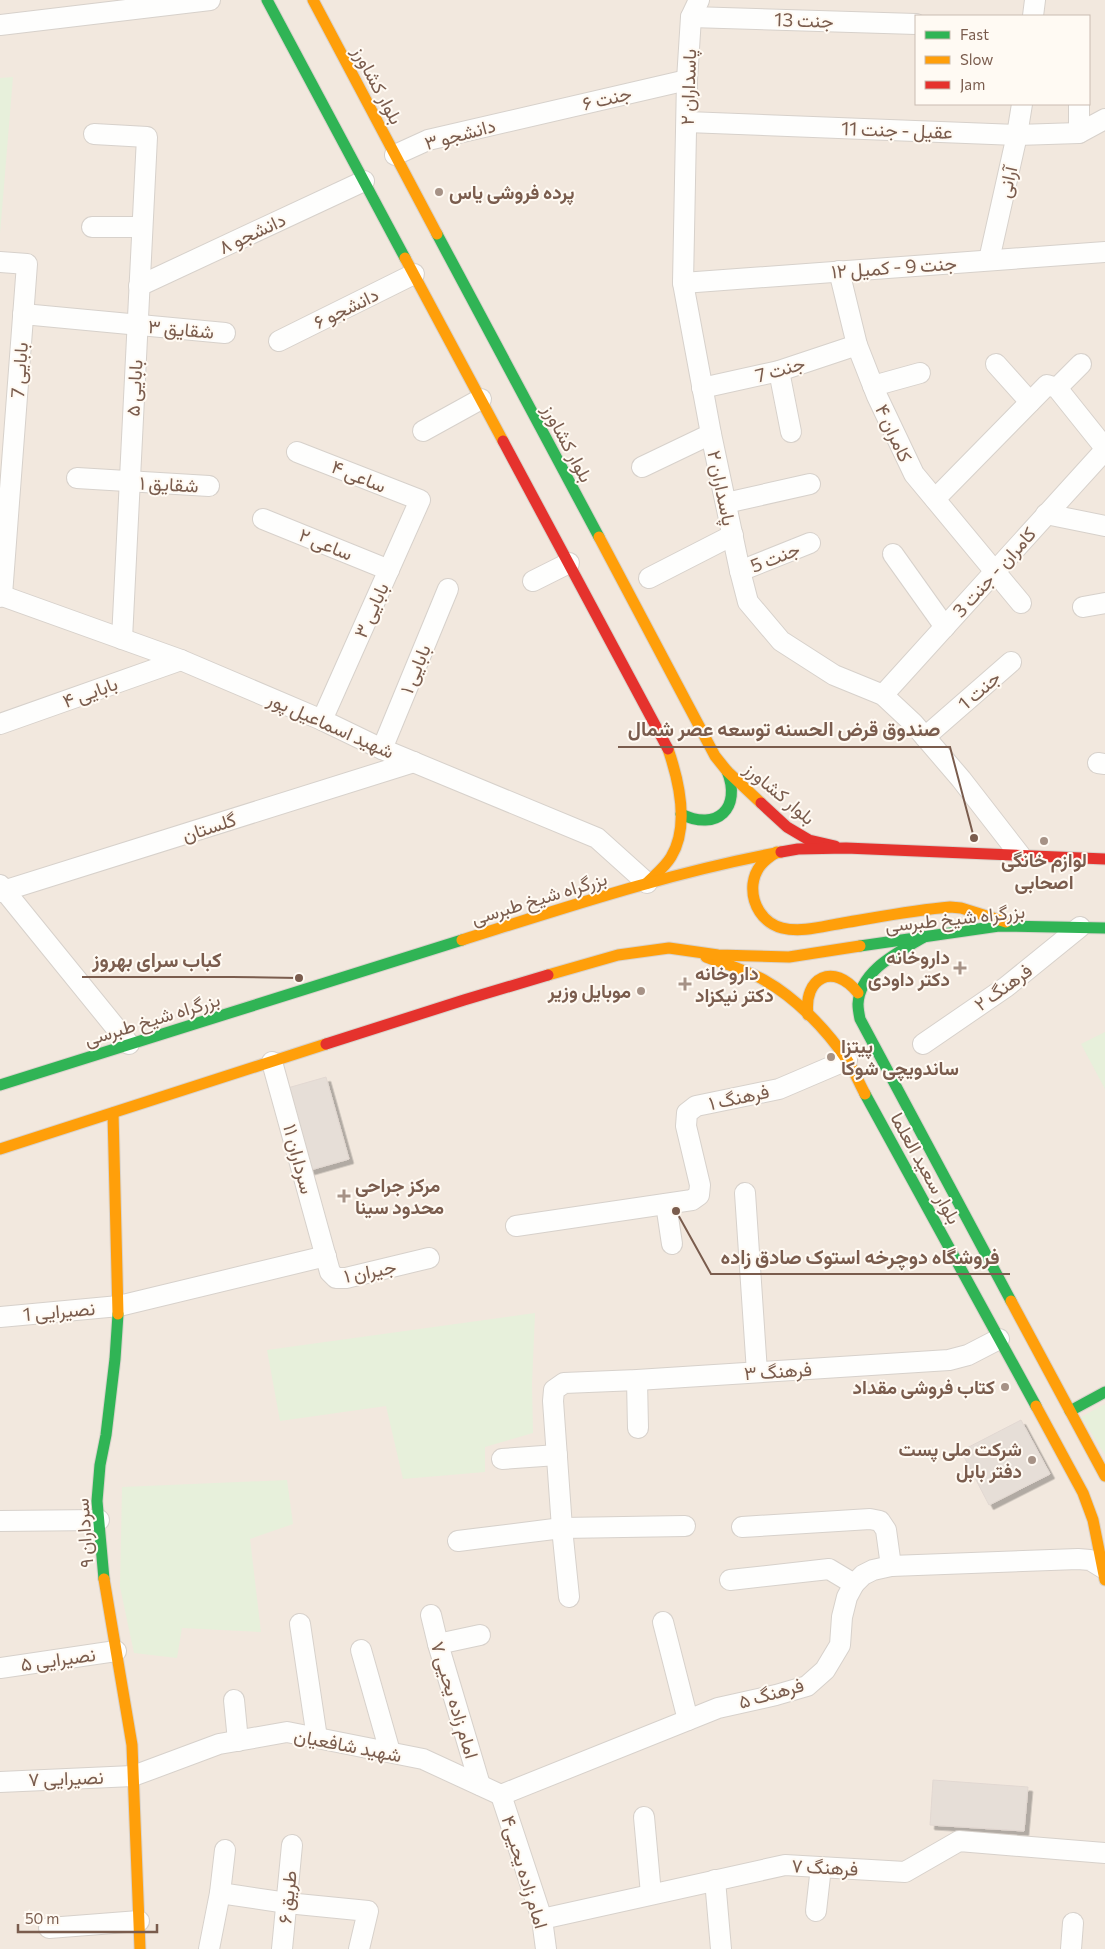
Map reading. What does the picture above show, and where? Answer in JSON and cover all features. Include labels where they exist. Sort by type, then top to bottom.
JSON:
[{"type":"main road","points":[[267,0],[667,746],[673,765],[681,814],[679,834],[666,865],[647,883]]},
{"type":"main road","name":"بلوار کشاورز","points":[[313,0],[715,756],[726,771],[786,827],[798,835],[820,843],[846,848]]},
{"type":"main road","points":[[681,814],[688,819],[707,822],[716,819],[724,813],[730,806],[733,797],[731,779],[726,771]]},
{"type":"main road","name":"بزرگراه شیخ طبرسی","points":[[0,1085],[647,883],[738,860],[777,852],[846,848],[1105,858]]},
{"type":"main road","points":[[777,852],[766,858],[757,869],[752,882],[752,896],[757,909],[766,920],[778,927],[806,929],[950,907],[968,910],[1019,926]]},
{"type":"main road","name":"بزرگراه شیخ طبرسی","points":[[0,1149],[464,1000],[618,955],[669,948],[718,955],[783,958],[983,928],[1019,926],[1105,928]]},
{"type":"main road","points":[[858,993],[876,969],[924,937]]},
{"type":"main road","name":"بلوار سعید العلما","points":[[688,951],[731,966],[763,980],[795,1002],[847,1060],[1086,1500],[1093,1520],[1104,1574]]},
{"type":"main road","points":[[808,1015],[806,1008],[807,993],[822,978],[829,976],[843,978],[855,986],[858,993]]},
{"type":"main road","name":"بلوار سعید العلما","points":[[858,993],[860,1019],[1105,1476]]},
{"type":"main road","name":"سرداران ۹","points":[[113,1113],[119,1306],[115,1359],[97,1500],[103,1570],[132,1745],[140,1949]]},
{"type":"main road","points":[[1070,1411],[1105,1392]]},
{"type":"street","points":[[0,25],[210,0]]},
{"type":"street","points":[[1033,15],[1035,0]]},
{"type":"street","name":"جنت 13","points":[[695,8],[915,24]]},
{"type":"street","name":"پاسداران ۲","points":[[695,8],[687,80],[683,283],[710,434],[748,602],[781,641],[834,674],[883,695],[925,737],[961,779],[1020,855]]},
{"type":"street","name":"جنت ۶","points":[[527,117],[687,80]]},
{"type":"street","name":"آرانی","points":[[989,260],[1022,105]]},
{"type":"street","points":[[1079,105],[1079,133]]},
{"type":"street","name":"دانشجو ۳","points":[[395,155],[428,140],[527,117]]},
{"type":"street","name":"عقیل - جنت 11","points":[[686,122],[1017,135],[1079,133],[1105,119]]},
{"type":"street","name":"بابایی ۵","points":[[94,134],[147,137],[122,639]]},
{"type":"street","name":"دانشجو ۸","points":[[139,286],[364,181]]},
{"type":"street","points":[[92,227],[142,227]]},
{"type":"street","points":[[1084,254],[1105,242]]},
{"type":"street","name":"جنت 9 - کمیل ۱۲","points":[[683,283],[1105,252]]},
{"type":"street","name":"بابایی 7","points":[[0,262],[27,264],[23,314],[7,425],[0,596]]},
{"type":"street","name":"کامران ۴","points":[[839,271],[857,345],[873,386],[914,474],[1021,603]]},
{"type":"street","name":"دانشجو ۶","points":[[278,341],[414,274]]},
{"type":"street","name":"شقایق ۳","points":[[23,314],[225,333]]},
{"type":"street","name":"جنت 7","points":[[702,388],[779,371],[857,345]]},
{"type":"street","points":[[996,364],[1030,402]]},
{"type":"street","points":[[1057,388],[1081,364]]},
{"type":"street","points":[[779,371],[791,432]]},
{"type":"street","points":[[873,386],[920,373]]},
{"type":"street","points":[[935,499],[1047,385],[1057,388],[1105,449]]},
{"type":"street","points":[[423,430],[481,399]]},
{"type":"street","points":[[642,467],[710,434]]},
{"type":"street","name":"کامران - جنت 3","points":[[883,695],[1105,449]]},
{"type":"street","name":"ساعی ۴","points":[[297,452],[420,500]]},
{"type":"street","name":"شقایق ۱","points":[[77,478],[209,486]]},
{"type":"street","points":[[726,503],[810,484]]},
{"type":"street","name":"بابایی ۳","points":[[322,720],[420,500]]},
{"type":"street","points":[[1046,514],[1105,526]]},
{"type":"street","name":"ساعی ۲","points":[[262,518],[389,570]]},
{"type":"street","points":[[649,578],[733,535]]},
{"type":"street","name":"جنت 5","points":[[740,571],[810,543]]},
{"type":"street","points":[[893,554],[945,627]]},
{"type":"street","points":[[533,581],[569,563]]},
{"type":"street","name":"بابایی ۱","points":[[382,750],[448,589]]},
{"type":"street","name":"شهید اسماعیل پور","points":[[0,596],[181,660],[322,720],[382,750],[597,838],[647,883]]},
{"type":"street","points":[[1083,607],[1105,603]]},
{"type":"street","name":"بابایی ۴","points":[[0,724],[181,660]]},
{"type":"street","name":"جنت 1","points":[[925,737],[1011,662]]},
{"type":"street","name":"گلستان","points":[[2,889],[414,762]]},
{"type":"street","points":[[2,889],[129,1044]]},
{"type":"street","name":"فرهنگ ۲","points":[[923,1044],[1006,987],[1080,927]]},
{"type":"street","name":"فرهنگ ۱","points":[[516,1226],[692,1200],[699,1195],[700,1185],[686,1126],[687,1113],[696,1106],[779,1089],[847,1060]]},
{"type":"street","name":"سرداران ۱۱","points":[[272,1062],[326,1256]]},
{"type":"street","points":[[745,1193],[757,1372]]},
{"type":"street","points":[[666,1204],[672,1244]]},
{"type":"street","name":"جیران ۱","points":[[326,1256],[330,1272],[336,1278],[346,1278],[428,1258]]},
{"type":"street","name":"نصیرایی 1","points":[[0,1317],[119,1306],[326,1256]]},
{"type":"street","name":"فرهنگ ۳","points":[[557,1455],[553,1401],[554,1390],[564,1384],[955,1359],[1000,1339]]},
{"type":"street","points":[[637,1380],[638,1428]]},
{"type":"street","points":[[502,1459],[557,1455],[569,1597]]},
{"type":"street","points":[[742,1527],[870,1518],[880,1521],[886,1530],[891,1566]]},
{"type":"street","points":[[0,1521],[99,1520]]},
{"type":"street","points":[[458,1541],[562,1528],[685,1526]]},
{"type":"street","points":[[730,1580],[829,1570],[854,1584],[873,1570],[891,1566],[1084,1559],[1095,1562],[1104,1574]]},
{"type":"street","name":"فرهنگ ۵","points":[[502,1795],[718,1708],[806,1686],[825,1670],[840,1645],[846,1597],[854,1584]]},
{"type":"street","name":"امام زاده یحیی ۷","points":[[431,1615],[480,1785]]},
{"type":"street","points":[[663,1622],[688,1720]]},
{"type":"street","points":[[300,1624],[317,1738]]},
{"type":"street","points":[[438,1644],[480,1635]]},
{"type":"street","points":[[361,1650],[390,1752]]},
{"type":"street","name":"نصیرایی ۵","points":[[0,1668],[116,1651]]},
{"type":"street","points":[[234,1700],[238,1741]]},
{"type":"street","name":"شهید شافعیان","points":[[133,1776],[219,1744],[287,1732],[423,1759],[502,1795]]},
{"type":"street","name":"نصیرایی ۷","points":[[0,1782],[133,1776]]},
{"type":"street","name":"امام زاده یحیی۴","points":[[502,1795],[542,1919],[546,1949]]},
{"type":"street","points":[[644,1817],[651,1894]]},
{"type":"street","name":"فرهنگ ۷","points":[[542,1919],[785,1865],[905,1872],[960,1841],[1105,1853]]},
{"type":"street","name":"طریق ۶","points":[[282,1949],[292,1845]]},
{"type":"street","points":[[209,1949],[220,1893],[225,1850]]},
{"type":"street","points":[[816,1911],[821,1867]]},
{"type":"street","points":[[715,1880],[721,1949]]},
{"type":"street","points":[[220,1893],[287,1903],[368,1911],[359,1949]]},
{"type":"street","points":[[49,1928],[139,1921]]},
{"type":"street","points":[[1071,1949],[1073,1923]]},
{"type":"shaded area","points":[[0,0],[1105,0],[1105,1949],[0,1949]]},
{"type":"green space","points":[[13,77],[0,234],[0,78]]},
{"type":"green space","points":[[1105,1032],[1105,1089],[1081,1044]]},
{"type":"green space","points":[[535,1313],[532,1384],[533,1433],[485,1447],[485,1472],[403,1479],[386,1406],[280,1421],[267,1350]]},
{"type":"green space","points":[[1105,1404],[1105,1455],[1081,1417]]},
{"type":"green space","points":[[287,1480],[293,1524],[250,1539],[261,1632],[182,1628],[177,1658],[134,1653],[120,1587],[122,1487]]},
{"type":"building","points":[[326,1077],[349,1159],[307,1171],[284,1089]]},
{"type":"building","points":[[1021,1420],[1050,1474],[989,1505],[961,1451]]},
{"type":"building","points":[[933,1780],[1028,1787],[1024,1831],[930,1825]]},
{"type":"traffic: fast","points":[[267,0],[405,258]]},
{"type":"traffic: fast","points":[[437,234],[599,537]]},
{"type":"traffic: fast","points":[[681,814],[694,819],[705,820],[715,818],[723,813],[729,806],[731,796],[731,784],[727,771]]},
{"type":"traffic: fast","points":[[860,946],[999,926],[1105,928]]},
{"type":"traffic: fast","points":[[924,937],[882,963],[873,972],[860,992],[858,1004],[860,1019],[1011,1301]]},
{"type":"traffic: fast","points":[[0,1085],[462,940]]},
{"type":"traffic: fast","points":[[865,1094],[1036,1406]]},
{"type":"traffic: fast","points":[[104,1579],[97,1501],[100,1465],[106,1435],[115,1359],[118,1314]]},
{"type":"traffic: fast","points":[[1070,1411],[1105,1392]]},
{"type":"traffic: slow","points":[[313,0],[437,234]]},
{"type":"traffic: slow","points":[[405,258],[503,441]]},
{"type":"traffic: slow","points":[[599,537],[715,756],[727,771],[761,803]]},
{"type":"traffic: slow","points":[[647,883],[663,868],[671,857],[677,845],[680,832],[681,803],[679,789],[668,749]]},
{"type":"traffic: slow","points":[[777,852],[764,861],[758,869],[754,878],[753,891],[754,899],[760,912],[769,922],[782,928],[797,930],[950,907],[961,908],[1006,922]]},
{"type":"traffic: slow","points":[[462,940],[660,880],[781,852]]},
{"type":"traffic: slow","points":[[548,975],[618,955],[669,948],[718,955],[789,957],[860,946]]},
{"type":"traffic: slow","points":[[706,957],[757,976],[776,987],[799,1005],[839,1048],[865,1094]]},
{"type":"traffic: slow","points":[[808,1015],[810,991],[815,983],[822,978],[830,976],[839,978],[849,983],[858,993]]},
{"type":"traffic: slow","points":[[0,1149],[326,1044]]},
{"type":"traffic: slow","points":[[113,1113],[118,1314]]},
{"type":"traffic: slow","points":[[1011,1301],[1105,1476]]},
{"type":"traffic: slow","points":[[1036,1406],[1083,1493],[1093,1520],[1105,1580]]},
{"type":"traffic: slow","points":[[104,1579],[132,1745],[140,1949]]},
{"type":"traffic: jam","points":[[503,441],[668,749]]},
{"type":"traffic: jam","points":[[761,803],[787,827],[809,840],[835,846]]},
{"type":"traffic: jam","points":[[781,852],[798,849],[846,848],[1105,859]]},
{"type":"traffic: jam","points":[[326,1044],[548,975]]},
{"type":"place","name":"پرده فروشی یاس","points":[[439,192]]},
{"type":"place","name":"صندوق قرض الحسنه توسعه عصر شمال","points":[[974,838]]},
{"type":"place","name":"لوازم خانگی اصحابی","points":[[1044,841]]},
{"type":"place","name":"داروخانه دکتر داودی","points":[[960,968]]},
{"type":"place","name":"کباب سرای بهروز","points":[[299,978]]},
{"type":"place","name":"داروخانه دکتر نیکزاد","points":[[685,984]]},
{"type":"place","name":"موبایل وزیر","points":[[641,991]]},
{"type":"place","name":"پیتزا ساندویچی شوکا","points":[[831,1057]]},
{"type":"place","name":"مرکز جراحی محدود سینا","points":[[344,1196]]},
{"type":"place","name":"فروشگاه دوچرخه استوک صادق زاده","points":[[676,1211]]},
{"type":"place","name":"کتاب فروشی مقداد","points":[[1005,1387]]},
{"type":"place","name":"شرکت ملی پست دفتر بابل","points":[[1032,1460]]}]
